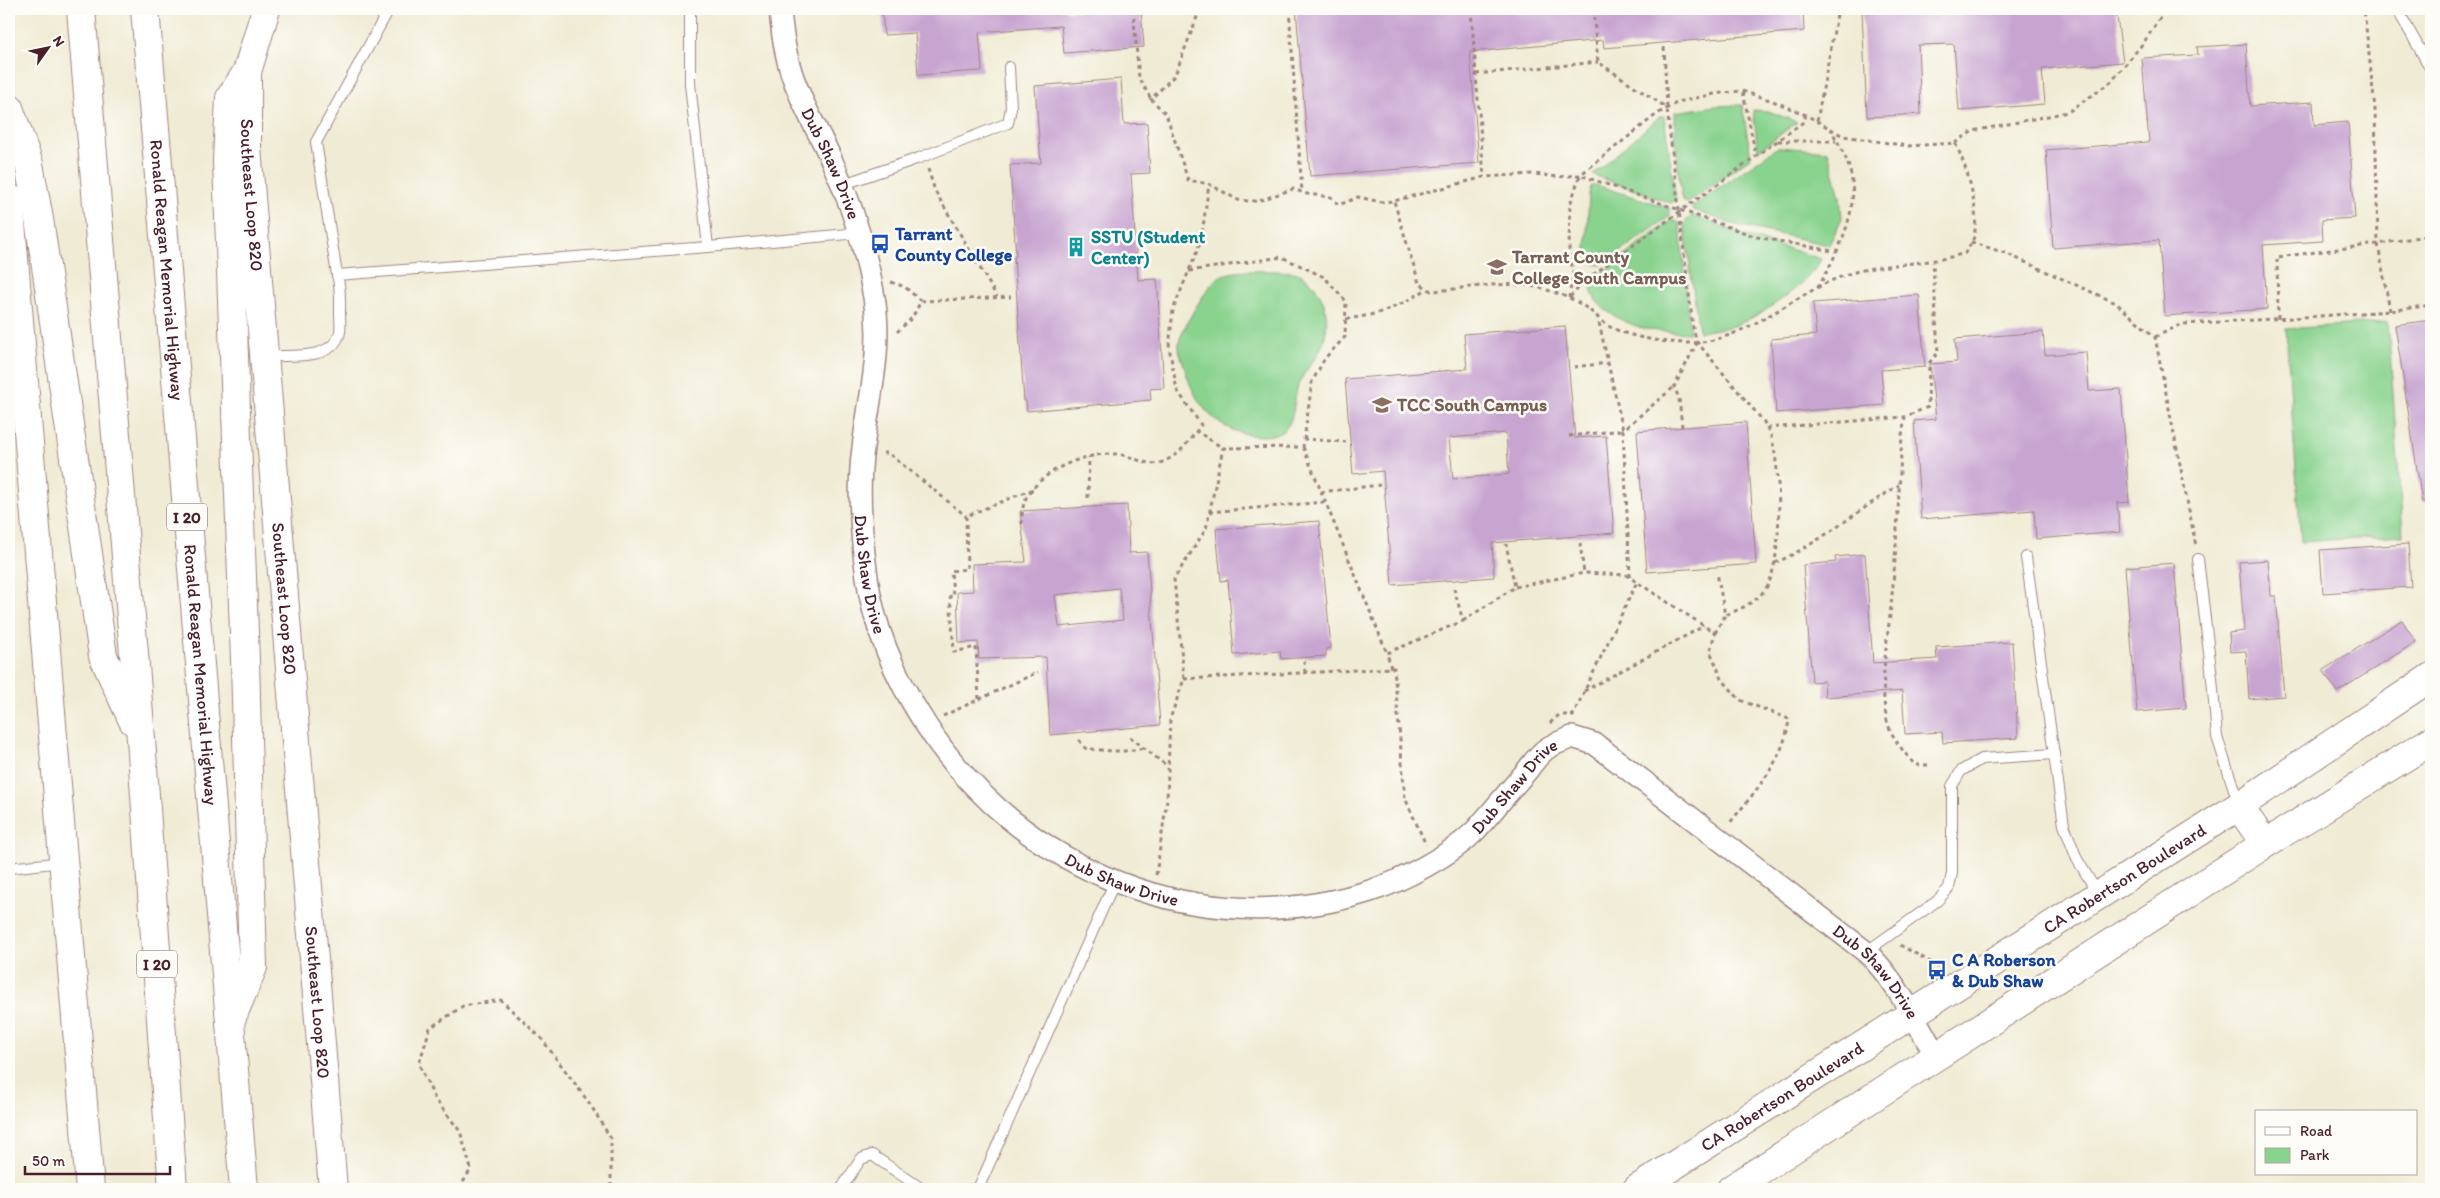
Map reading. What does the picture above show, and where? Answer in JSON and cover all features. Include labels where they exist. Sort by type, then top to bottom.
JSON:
[{"type":"main road","name":"I 20","points":[[80,9],[141,739],[173,1189]]},
{"type":"main road","name":"Ronald Reagan Memorial Highway","points":[[145,9],[244,1189]]},
{"type":"main road","name":"Southeast Loop 820","points":[[266,9],[247,72],[247,148],[334,1189]]},
{"type":"main road","points":[[229,1025],[252,967],[245,660],[227,161],[230,98],[247,72]]},
{"type":"main road","points":[[9,108],[29,164],[39,219],[103,656],[141,739]]},
{"type":"main road","points":[[9,198],[90,1189]]},
{"type":"main road","name":"CA Robertson Boulevard","points":[[1637,1189],[2239,806],[2431,677]]},
{"type":"main road","points":[[1731,1189],[2265,844],[2431,741]]},
{"type":"main road","points":[[2239,806],[2265,844]]},
{"type":"street","name":"Dub Shaw Drive","points":[[780,9],[787,52],[796,86],[832,160],[859,233],[870,275],[876,319],[874,386],[862,450],[860,519],[868,582],[882,638],[906,694],[945,755],[987,801],[1025,832],[1062,856],[1115,881],[1154,885],[1199,906],[1246,910],[1292,909],[1371,891],[1435,861],[1471,834],[1546,749],[1575,729],[1866,952],[1874,960],[1911,1014],[1936,1056]]},
{"type":"lane","points":[[264,356],[317,354],[328,349],[336,341],[340,331],[341,287],[337,275],[316,142],[389,9]]},
{"type":"lane","points":[[690,9],[690,84],[708,247]]},
{"type":"lane","points":[[2397,9],[2431,69]]},
{"type":"lane","points":[[841,185],[924,156],[1008,123],[1011,108],[1009,67]]},
{"type":"lane","points":[[337,275],[708,247],[859,233]]},
{"type":"lane","points":[[2026,557],[2064,825],[2077,859],[2099,895]]},
{"type":"lane","points":[[2198,559],[2212,678],[2216,737],[2239,806]]},
{"type":"lane","points":[[1866,952],[1937,901],[1949,888],[1952,873],[1952,786],[1961,770],[1981,759],[2054,754]]},
{"type":"lane","points":[[9,868],[63,862]]},
{"type":"lane","points":[[978,1189],[1115,881]]},
{"type":"lane","points":[[841,1189],[862,1159],[872,1155],[922,1189]]},
{"type":"path","points":[[1133,9],[1139,78],[1151,99],[1166,114],[1188,180],[1209,184],[1238,200],[1258,201],[1293,189],[1331,197],[1339,205],[1358,197],[1382,202],[1394,201],[1484,177],[1534,174],[1558,177],[1580,176],[1757,236],[1838,252]]},
{"type":"path","points":[[1151,99],[1175,75],[1200,9]]},
{"type":"path","points":[[1289,9],[1302,192]]},
{"type":"path","points":[[1471,9],[1484,177]]},
{"type":"path","points":[[1593,9],[1598,62]]},
{"type":"path","points":[[1817,121],[1838,9]]},
{"type":"path","points":[[1569,298],[1573,272],[1569,250],[1570,205],[1580,176],[1639,128],[1678,102],[1714,94],[1742,91],[1806,115],[1843,136],[1908,146],[1954,143],[1973,131],[2068,112],[2111,82],[2144,42],[2166,9]]},
{"type":"path","points":[[2364,9],[2375,109],[2378,244],[2390,311]]},
{"type":"path","points":[[1664,47],[1667,108],[1681,210],[1693,328],[1698,342],[1767,428],[1771,437],[1778,487],[1779,530],[1774,573],[1764,592],[1743,608],[1725,615],[1715,633],[1710,651],[1722,679],[1740,700],[1789,718],[1787,739],[1772,768],[1720,839]]},
{"type":"path","points":[[1476,74],[1598,62],[1667,108]]},
{"type":"path","points":[[1742,91],[1756,156]]},
{"type":"path","points":[[1569,298],[1587,279],[1802,124],[1806,115]]},
{"type":"path","points":[[1818,289],[1838,252],[1853,203],[1848,165],[1831,128]]},
{"type":"path","points":[[1777,141],[1837,141]]},
{"type":"path","points":[[1394,201],[1419,282],[1431,291],[1496,285],[1545,289],[1586,307],[1610,327],[1626,334],[1664,341],[1698,342],[1734,334],[1762,320],[1799,297],[1841,277],[1871,267],[1933,262],[1965,253],[1974,237],[1975,220],[1969,179],[1963,159],[1954,143]]},
{"type":"path","points":[[924,156],[934,191],[997,297]]},
{"type":"path","points":[[1022,524],[1023,507],[1027,495],[1067,462],[1116,454],[1158,464],[1178,454],[1201,425],[1177,390],[1169,347],[1173,310],[1201,241],[1209,184]]},
{"type":"path","points":[[2278,319],[2277,257],[2431,236]]},
{"type":"path","points":[[1971,242],[2005,253],[2116,303],[2155,337],[2198,559]]},
{"type":"path","points":[[1188,271],[1282,257],[1324,277],[1346,301],[1345,337],[1325,358],[1312,382],[1303,447],[1387,653],[1391,668],[1394,668],[1405,798],[1427,847]]},
{"type":"path","points":[[1767,428],[1905,417],[1928,407],[1928,363],[1938,353],[1933,262]]},
{"type":"path","points":[[891,289],[888,280],[905,287],[922,301],[1011,297]]},
{"type":"path","points":[[1346,319],[1378,314],[1404,303],[1427,289]]},
{"type":"path","points":[[897,324],[895,335],[912,318],[922,301]]},
{"type":"path","points":[[2155,337],[2182,324],[2390,311],[2431,305]]},
{"type":"path","points":[[1598,318],[1623,430],[1630,578]]},
{"type":"path","points":[[1568,436],[1623,430],[1674,387],[1698,342]]},
{"type":"path","points":[[1574,367],[1608,363]]},
{"type":"path","points":[[1674,387],[1679,398],[1682,427]]},
{"type":"path","points":[[1905,417],[1892,595],[1885,650],[1886,718],[1899,747],[1915,764],[1928,765]]},
{"type":"path","points":[[1196,431],[1223,448],[1303,447]]},
{"type":"path","points":[[1303,439],[1346,442]]},
{"type":"path","points":[[1154,885],[1167,800],[1170,719],[1184,679],[1174,579],[1206,529],[1223,448]]},
{"type":"path","points":[[862,450],[888,453],[966,516],[967,569],[951,571],[953,594],[950,594],[954,652],[976,647],[979,699]]},
{"type":"path","points":[[1088,498],[1089,457]]},
{"type":"path","points":[[1321,492],[1380,485]]},
{"type":"path","points":[[1775,563],[1803,550],[1866,505],[1899,485]]},
{"type":"path","points":[[966,516],[1034,488]]},
{"type":"path","points":[[1209,512],[1325,502]]},
{"type":"path","points":[[1580,543],[1584,572]]},
{"type":"path","points":[[1506,544],[1515,587]]},
{"type":"path","points":[[1387,653],[1463,621],[1515,587],[1584,572],[1626,575],[1715,633]]},
{"type":"path","points":[[1717,573],[1725,615]]},
{"type":"path","points":[[1575,729],[1572,715],[1637,582]]},
{"type":"path","points":[[1453,584],[1463,621]]},
{"type":"path","points":[[1584,691],[1704,626]]},
{"type":"path","points":[[1304,661],[1305,673]]},
{"type":"path","points":[[1184,679],[1391,668]]},
{"type":"path","points":[[941,718],[1038,672]]},
{"type":"path","points":[[937,712],[946,724]]},
{"type":"path","points":[[1547,726],[1559,715],[1572,715]]},
{"type":"path","points":[[1572,715],[1575,729]]},
{"type":"path","points":[[1130,737],[1168,766]]},
{"type":"path","points":[[1080,740],[1085,748],[1103,751],[1129,752],[1144,748]]},
{"type":"path","points":[[1420,852],[1435,842]]},
{"type":"path","points":[[1147,871],[1154,885]]},
{"type":"path","points":[[1154,885],[1165,877]]},
{"type":"path","points":[[1886,938],[1942,969],[1948,966]]},
{"type":"path","points":[[459,1189],[471,1169],[460,1131],[435,1099],[419,1064],[430,1028],[463,1006],[501,1000],[540,1038],[590,1104],[611,1139],[611,1189]]},
{"type":"green space","points":[[1742,105],[1751,157],[1688,203],[1682,200],[1675,141],[1675,112],[1716,106]]},
{"type":"green space","points":[[1753,110],[1768,111],[1797,122],[1758,151]]},
{"type":"green space","points":[[1664,116],[1676,200],[1671,203],[1593,175],[1659,117]]},
{"type":"green space","points":[[1778,147],[1828,151],[1840,197],[1842,218],[1829,245],[1732,224],[1693,210],[1692,207]]},
{"type":"green space","points":[[1596,185],[1669,208],[1670,216],[1601,265],[1595,264],[1589,260],[1586,252],[1589,194],[1591,186]]},
{"type":"green space","points":[[1692,215],[1750,237],[1821,259],[1807,278],[1795,289],[1756,316],[1733,326],[1699,332],[1684,223]]},
{"type":"green space","points":[[1672,220],[1680,223],[1690,333],[1651,330],[1631,324],[1608,312],[1593,296],[1592,287],[1596,277]]},
{"type":"green space","points":[[1278,271],[1300,274],[1309,281],[1322,298],[1327,318],[1324,340],[1297,388],[1289,424],[1283,431],[1274,435],[1245,434],[1232,430],[1220,423],[1201,405],[1188,379],[1180,354],[1179,343],[1184,328],[1195,309],[1218,278],[1238,272]]},
{"type":"green space","points":[[2388,322],[2403,535],[2301,542],[2286,329]]},
{"type":"building","points":[[882,9],[1066,9],[1066,11],[1141,9],[1144,47],[1064,53],[1061,26],[979,32],[982,71],[918,75],[915,33],[884,35]]},
{"type":"building","points":[[1296,9],[1803,9],[1804,31],[1604,48],[1603,40],[1470,52],[1479,163],[1310,176]]},
{"type":"building","points":[[1932,9],[2116,9],[2123,62],[2042,69],[2045,104],[1959,111],[1954,44],[1918,45],[1921,114],[1867,117],[1862,12]]},
{"type":"building","points":[[2246,44],[2250,106],[2313,102],[2314,125],[2348,122],[2355,218],[2322,220],[2323,241],[2263,245],[2267,309],[2165,316],[2159,240],[2053,248],[2046,150],[2149,142],[2142,58],[2198,55],[2197,47]]},
{"type":"building","name":"SSTU (Student Center)","points":[[1121,79],[1124,124],[1147,123],[1150,173],[1131,174],[1138,280],[1157,279],[1164,388],[1150,389],[1151,400],[1027,411],[1026,401],[1024,401],[1014,257],[1016,256],[1010,165],[1041,163],[1035,86]]},
{"type":"building","points":[[1919,295],[1925,367],[1881,370],[1884,405],[1776,413],[1771,339],[1816,335],[1813,303]]},
{"type":"building","points":[[2431,320],[2431,502],[2422,502],[2395,325]]},
{"type":"building","points":[[1565,326],[1575,438],[1606,436],[1614,533],[1492,543],[1494,577],[1392,585],[1383,471],[1353,474],[1345,379],[1467,369],[1464,334]],"holes":[[[1506,433],[1509,474],[1453,479],[1449,438]]]},
{"type":"building","points":[[2043,332],[2045,355],[2086,352],[2089,391],[2121,389],[2129,502],[2117,503],[2120,532],[2036,539],[2034,510],[1921,519],[1914,421],[1936,419],[1930,364],[1957,362],[1955,339]]},
{"type":"building","points":[[1746,422],[1756,564],[1647,572],[1637,431]]},
{"type":"building","points":[[1127,505],[1129,553],[1147,552],[1160,725],[1050,735],[1046,657],[979,659],[978,642],[959,643],[957,592],[973,591],[972,564],[1026,562],[1020,511]],"holes":[[[1119,588],[1123,620],[1059,627],[1055,595]]]},
{"type":"building","points":[[1319,521],[1331,648],[1326,649],[1326,656],[1281,659],[1280,651],[1234,655],[1228,580],[1221,581],[1216,529]]},
{"type":"building","points":[[2408,544],[2411,587],[2323,593],[2320,550]]},
{"type":"building","points":[[1865,554],[1873,663],[1937,659],[1936,647],[2012,642],[2018,738],[1943,743],[1942,732],[1905,734],[1902,691],[1825,697],[1824,681],[1812,682],[1803,565],[1836,562],[1835,557]]},
{"type":"building","points":[[2268,560],[2271,596],[2276,596],[2284,696],[2249,699],[2246,651],[2230,652],[2229,633],[2244,631],[2239,562]]},
{"type":"building","points":[[2174,563],[2186,708],[2137,712],[2125,567]]},
{"type":"building","points":[[2402,620],[2416,642],[2337,692],[2323,670]]},
{"type":"place","name":"Tarrant County College","points":[[880,244]]},
{"type":"place","name":"SSTU (Student Center)","points":[[1076,247]]},
{"type":"place","name":"Tarrant County College South Campus","points":[[1497,267]]},
{"type":"place","name":"TCC South Campus","points":[[1382,405]]},
{"type":"place","name":"C A Roberson & Dub Shaw","points":[[1937,970]]}]
